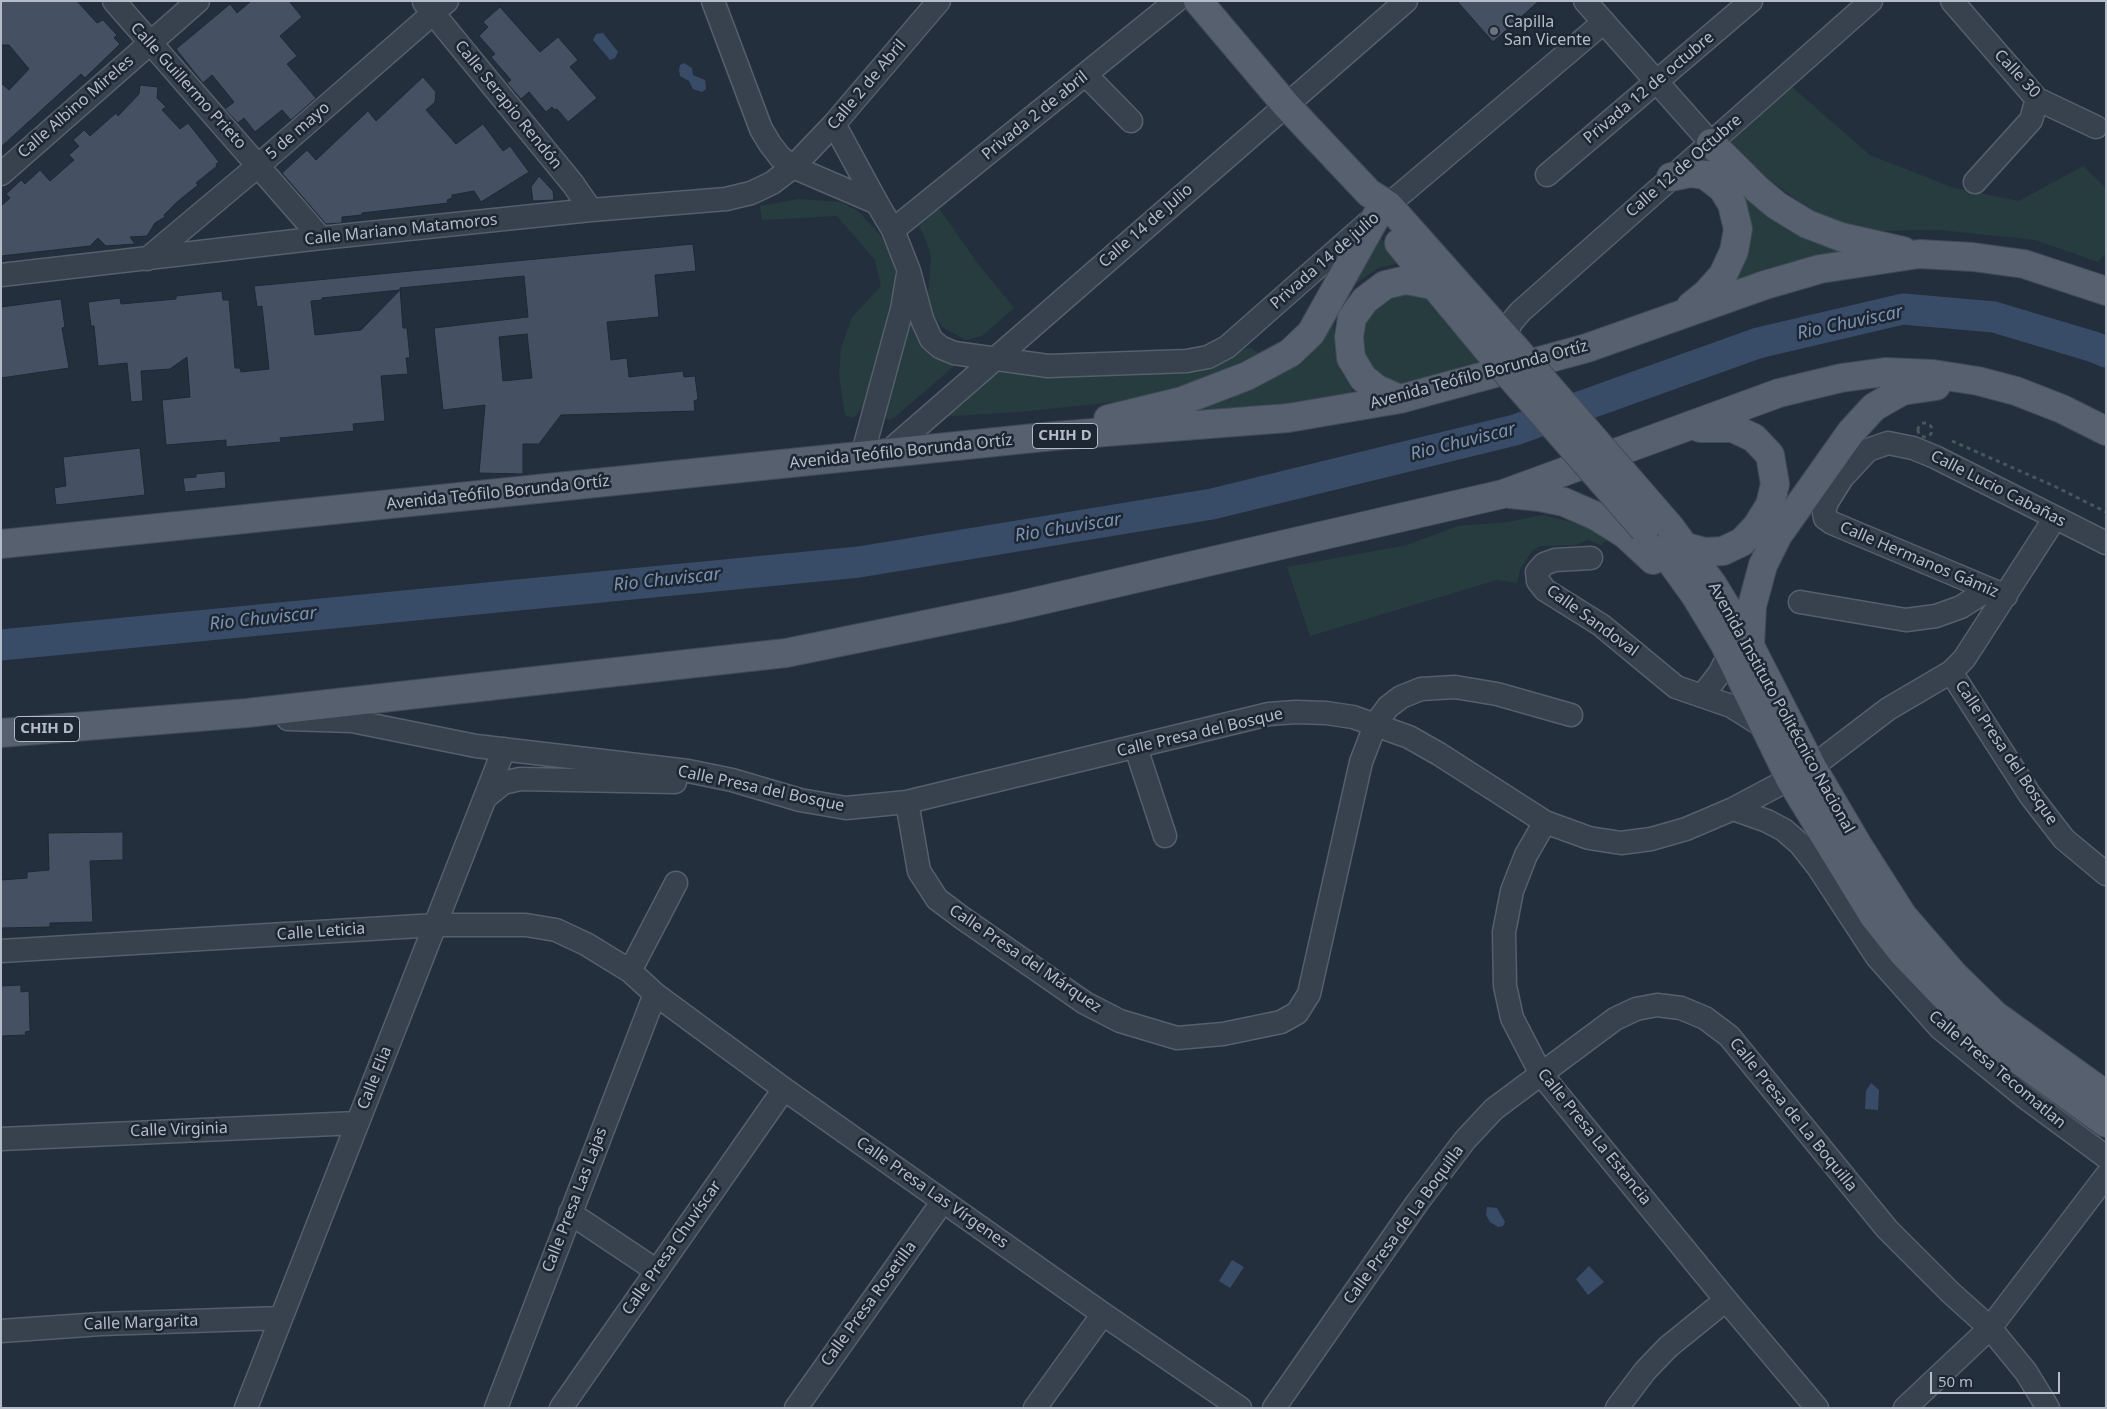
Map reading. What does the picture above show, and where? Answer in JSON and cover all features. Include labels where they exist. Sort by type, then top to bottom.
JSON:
[{"type":"main road","name":"Avenida Instituto Politécnico Nacional","points":[[1198,1],[1286,105],[1378,204],[1713,585],[1766,728],[1859,847],[1903,916],[1954,975],[1994,1015],[2106,1095]]},
{"type":"main road","points":[[1711,142],[1757,190],[1776,205],[1807,224],[1841,237],[1919,254]]},
{"type":"main road","points":[[1671,177],[1690,173],[1705,175],[1722,189],[1732,204],[1738,229],[1734,251],[1723,275],[1706,294],[1674,318]]},
{"type":"main road","name":"Avenida Instituto Politécnico Nacional","points":[[1378,204],[1432,285],[1505,349]]},
{"type":"main road","points":[[1054,436],[1112,418],[1182,401],[1247,376],[1290,353],[1311,333],[1378,204]]},
{"type":"main road","name":"Avenida Teófilo Borunda Ortíz","points":[[1,544],[1054,436],[1288,418],[1400,398],[1587,348],[1765,285],[1820,269],[1919,254],[1973,256],[2024,264],[2106,291]]},
{"type":"main road","points":[[1400,398],[1377,389],[1363,378],[1351,358],[1349,337],[1352,318],[1365,300],[1385,285],[1406,280],[1432,285]]},
{"type":"main road","name":"CHIH D","points":[[1,733],[246,713],[786,653],[1012,607],[1503,494],[1688,428],[1779,393],[1841,378],[1885,372],[1933,374],[1978,381],[2016,390],[2062,408],[2106,431]]},
{"type":"main road","points":[[1503,494],[1540,497],[1564,502],[1596,516],[1625,534],[1652,558],[1735,648],[1752,606],[1763,565],[1778,535],[1851,432],[1874,407],[1902,391],[1978,381]]},
{"type":"main road","points":[[1667,534],[1706,552],[1724,551],[1742,542],[1757,526],[1770,505],[1775,484],[1770,455],[1754,438],[1733,428],[1688,428]]},
{"type":"main road","name":"Avenida Instituto Politécnico Nacional","points":[[1667,534],[1661,548],[1735,648],[1873,915],[1904,954],[1976,1029],[2106,1122]]},
{"type":"street","name":"Calle Guillermo Prieto","points":[[114,1],[321,238]]},
{"type":"street","name":"Calle Albino Mireles","points":[[1,174],[198,1]]},
{"type":"street","points":[[713,1],[761,129],[780,157],[793,167],[878,203]]},
{"type":"street","name":"Calle 2 de Abril","points":[[793,167],[834,124],[939,1]]},
{"type":"street","name":"Privada 2 de abril","points":[[893,230],[1176,1]]},
{"type":"street","name":"Calle 14 de Julio","points":[[874,454],[995,358],[1406,1]]},
{"type":"street","points":[[1585,1],[1711,142]]},
{"type":"street","name":"Privada 12 de octubre","points":[[1547,175],[1751,1]]},
{"type":"street","name":"Calle 12 de Octubre","points":[[1505,349],[1512,323],[1520,312],[1871,1]]},
{"type":"street","name":"Calle 30","points":[[1952,1],[2038,99],[2096,126]]},
{"type":"street","name":"5 de mayo","points":[[147,259],[259,165],[435,5]]},
{"type":"street","name":"Calle Serapio Rendón","points":[[435,5],[591,210]]},
{"type":"street","name":"Privada 14 de julio","points":[[995,358],[1030,365],[1048,366],[1186,361],[1208,357],[1227,347],[1378,204],[1604,22]]},
{"type":"street","name":"Privada 2 de abril","points":[[1086,75],[1131,122]]},
{"type":"street","points":[[1975,182],[2031,120],[2038,99]]},
{"type":"street","points":[[834,124],[893,230],[909,271],[922,319],[931,339],[940,347],[954,353],[995,358]]},
{"type":"street","name":"Calle Mariano Matamoros","points":[[1,275],[321,238],[591,210],[726,199],[751,194],[772,183],[793,167]]},
{"type":"street","points":[[874,454],[909,271]]},
{"type":"street","name":"Calle Lucio Cabañas","points":[[1832,524],[1824,518],[1824,512],[1827,502],[1842,478],[1868,450],[1888,443],[1913,448],[1936,457],[2106,544]]},
{"type":"street","name":"Calle Presa del Bosque","points":[[92,725],[116,734],[284,719],[352,721],[380,725],[446,741],[648,766],[732,780],[800,800],[838,807],[862,808],[907,802],[1270,714],[1326,713],[1353,716],[1409,737],[1545,822],[1589,838],[1621,843],[1651,839],[1686,829],[1733,809],[1801,773],[1888,709],[1951,672],[1964,659],[1998,593],[2055,518]]},
{"type":"street","name":"Calle Hermanos Gámiz","points":[[1832,524],[1998,593]]},
{"type":"street","name":"Calle Sandoval","points":[[1591,558],[1555,560],[1544,564],[1537,572],[1538,581],[1545,590],[1601,625],[1676,687],[1731,706],[1766,728]]},
{"type":"street","points":[[1800,602],[1906,620],[1936,616],[1998,593]]},
{"type":"street","points":[[1702,696],[1719,674],[1735,648]]},
{"type":"street","name":"Calle Presa del Bosque","points":[[1951,672],[2006,758],[2064,839],[2106,874]]},
{"type":"street","name":"Calle Presa del Márquez","points":[[907,802],[919,871],[937,898],[962,917],[1085,1003],[1120,1020],[1177,1038],[1223,1034],[1281,1022],[1297,1013],[1309,994],[1361,762],[1376,724],[1388,707],[1401,697],[1421,689],[1455,687],[1497,694],[1571,716]]},
{"type":"street","points":[[1136,748],[1165,836]]},
{"type":"street","name":"Calle Elia","points":[[246,1408],[504,749]]},
{"type":"street","points":[[485,798],[503,783],[520,779],[677,782],[732,780]]},
{"type":"street","name":"Calle Presa Tecomatlan","points":[[1733,809],[1767,821],[1784,830],[1800,844],[1818,867],[1877,957],[1940,1028],[2026,1098],[2106,1158]]},
{"type":"street","name":"Calle Presa La Estancia","points":[[1545,822],[1526,855],[1515,882],[1504,932],[1505,986],[1512,1018],[1541,1074],[1816,1408]]},
{"type":"street","points":[[630,971],[676,883]]},
{"type":"street","name":"Calle Leticia","points":[[1,951],[436,925],[526,925],[556,930],[586,944],[630,971]]},
{"type":"street","name":"Calle Presa Las Vírgenes","points":[[630,971],[656,994],[784,1089],[1103,1314],[1240,1408]]},
{"type":"street","name":"Calle Presa Las Lajas","points":[[496,1408],[656,994]]},
{"type":"street","name":"Calle Presa de La Boquilla","points":[[1274,1408],[1417,1203],[1465,1140],[1494,1109],[1615,1019],[1636,1009],[1657,1005],[1681,1008],[1705,1018],[1729,1036],[1887,1230],[1951,1293],[1990,1328],[2026,1372],[2048,1408]]},
{"type":"street","name":"Calle Presa Chuvíscar","points":[[560,1408],[784,1089]]},
{"type":"street","name":"Calle Virginia","points":[[1,1138],[357,1123]]},
{"type":"street","points":[[1906,1408],[1990,1328],[2106,1176]]},
{"type":"street","name":"Calle Presa Rosetilla","points":[[796,1408],[943,1201]]},
{"type":"street","points":[[570,1214],[656,1271]]},
{"type":"street","points":[[1618,1408],[1645,1371],[1668,1347],[1726,1300]]},
{"type":"street","points":[[1035,1408],[1103,1314]]},
{"type":"street","name":"Calle Margarita","points":[[1,1331],[101,1324],[281,1318]]},
{"type":"path","points":[[1931,432],[1940,436]]},
{"type":"path","points":[[1949,440],[2054,486],[2106,512]]},
{"type":"green space","points":[[1792,87],[1870,155],[1954,188],[2019,201],[2083,166],[2106,188],[2106,253],[2098,262],[2035,240],[1939,230],[1871,231],[1815,213],[1765,177],[1731,142]]},
{"type":"green space","points":[[1707,159],[1712,159],[1752,200],[1780,224],[1808,239],[1849,254],[1768,268],[1720,288],[1743,199]]},
{"type":"green space","points":[[798,199],[840,202],[858,211],[881,236],[895,261],[895,283],[867,403],[853,418],[845,415],[839,375],[841,348],[852,317],[881,286],[875,260],[837,216],[762,220],[760,206]]},
{"type":"green space","points":[[939,208],[978,264],[1014,308],[982,336],[966,340],[942,327],[932,312],[928,294],[931,256],[919,226]]},
{"type":"green space","points":[[1379,237],[1405,262],[1378,268],[1356,284],[1342,302],[1334,325],[1335,351],[1340,370],[1352,389],[1351,396],[1176,415],[1253,383]]},
{"type":"green space","points":[[1404,293],[1422,295],[1437,305],[1483,369],[1399,386],[1382,380],[1361,352],[1364,317],[1386,297]]},
{"type":"green space","points":[[908,314],[914,320],[917,337],[928,350],[957,360],[954,366],[894,418],[888,420],[883,415]]},
{"type":"green space","points":[[1251,348],[1259,353],[1211,376],[1169,391],[1135,400],[1019,412],[936,417],[995,368],[1226,359],[1244,349]]},
{"type":"green space","points":[[1543,515],[1571,522],[1610,537],[1601,545],[1588,540],[1575,545],[1541,546],[1532,551],[1520,570],[1517,583],[1497,580],[1310,636],[1287,567],[1407,545],[1458,526],[1508,522]]},
{"type":"water","points":[[603,33],[618,52],[615,58],[610,60],[593,40],[596,34]]},
{"type":"water","points":[[684,63],[692,68],[693,75],[705,80],[706,89],[702,92],[693,89],[689,81],[680,76],[680,65]]},
{"type":"water","points":[[1871,1083],[1879,1090],[1878,1110],[1865,1109],[1866,1091]]},
{"type":"water","points":[[1487,1207],[1497,1208],[1505,1222],[1503,1226],[1498,1227],[1490,1222],[1486,1215]]},
{"type":"water","points":[[1232,1260],[1244,1267],[1230,1288],[1219,1281]]},
{"type":"water","points":[[1589,1266],[1604,1282],[1588,1295],[1576,1279]]},
{"type":"building","points":[[1,1],[77,1],[97,23],[103,20],[117,35],[114,38],[120,44],[85,78],[81,74],[1,147],[1,83],[9,90],[29,69],[9,45],[1,45]]},
{"type":"building","points":[[251,1],[289,1],[302,17],[280,36],[297,56],[287,64],[316,98],[291,120],[282,110],[255,132],[244,118],[238,123],[225,109],[234,102],[212,75],[203,83],[176,49],[230,4],[237,13]]},
{"type":"building","name":"Capilla San Vicente","points":[[1457,1],[1539,1],[1493,42]]},
{"type":"building","points":[[500,7],[540,52],[558,37],[578,60],[570,67],[597,98],[568,122],[557,109],[555,110],[552,107],[546,112],[529,92],[521,99],[507,83],[511,80],[491,57],[495,54],[479,36],[488,27],[483,22]]},
{"type":"building","points":[[423,77],[436,92],[435,102],[426,110],[456,144],[483,124],[503,151],[510,146],[529,172],[481,202],[474,191],[452,195],[452,198],[447,200],[448,203],[362,213],[362,215],[342,217],[342,223],[326,224],[282,173],[307,150],[316,160],[368,111],[376,121]]},
{"type":"building","points":[[140,85],[158,87],[157,98],[166,107],[162,110],[180,129],[188,123],[219,162],[216,164],[217,166],[196,183],[198,185],[177,202],[164,215],[165,217],[155,223],[147,236],[130,237],[135,244],[106,246],[98,238],[90,246],[1,256],[1,206],[10,198],[6,194],[21,180],[25,184],[40,170],[50,181],[74,160],[69,155],[79,146],[73,140],[84,130],[90,136],[116,113],[118,116],[139,94]]},
{"type":"building","points":[[539,176],[553,191],[554,200],[533,201],[531,187]]},
{"type":"building","points":[[693,244],[696,271],[655,275],[659,317],[607,322],[611,360],[627,358],[629,377],[683,371],[684,377],[695,376],[698,399],[694,401],[695,411],[561,415],[539,444],[523,444],[523,474],[479,473],[485,405],[443,410],[434,328],[528,317],[524,276],[400,288],[403,328],[407,328],[410,358],[406,358],[408,374],[381,376],[385,421],[353,424],[354,431],[280,438],[281,442],[226,447],[226,440],[166,445],[162,400],[190,397],[187,357],[170,369],[141,371],[143,401],[131,402],[127,363],[98,366],[94,326],[91,326],[88,302],[120,298],[121,304],[176,299],[176,296],[222,291],[223,300],[229,300],[235,368],[240,368],[241,372],[269,369],[262,306],[257,307],[254,286]],"holes":[[[400,290],[361,330],[315,335],[311,301],[322,300],[322,298]],[[527,334],[532,378],[503,381],[499,337]]]},
{"type":"building","points":[[61,299],[65,327],[62,328],[69,368],[1,378],[1,307]]},
{"type":"building","points":[[140,448],[145,495],[56,505],[54,488],[66,486],[63,457]]},
{"type":"building","points":[[225,471],[226,488],[185,492],[183,478],[196,477],[196,474]]},
{"type":"building","points":[[123,832],[123,860],[90,861],[93,922],[50,923],[50,927],[1,928],[1,880],[27,878],[27,872],[49,870],[48,833]]},
{"type":"building","points":[[21,985],[21,992],[29,991],[30,1031],[25,1032],[26,1035],[1,1036],[1,986]]},
{"type":"waterway","name":"Rio Chuviscar","points":[[1,645],[859,562],[1212,504],[1515,430],[1758,343],[1903,309],[1994,317],[2106,352]]},
{"type":"place","name":"Capilla San Vicente","points":[[1494,31]]}]
